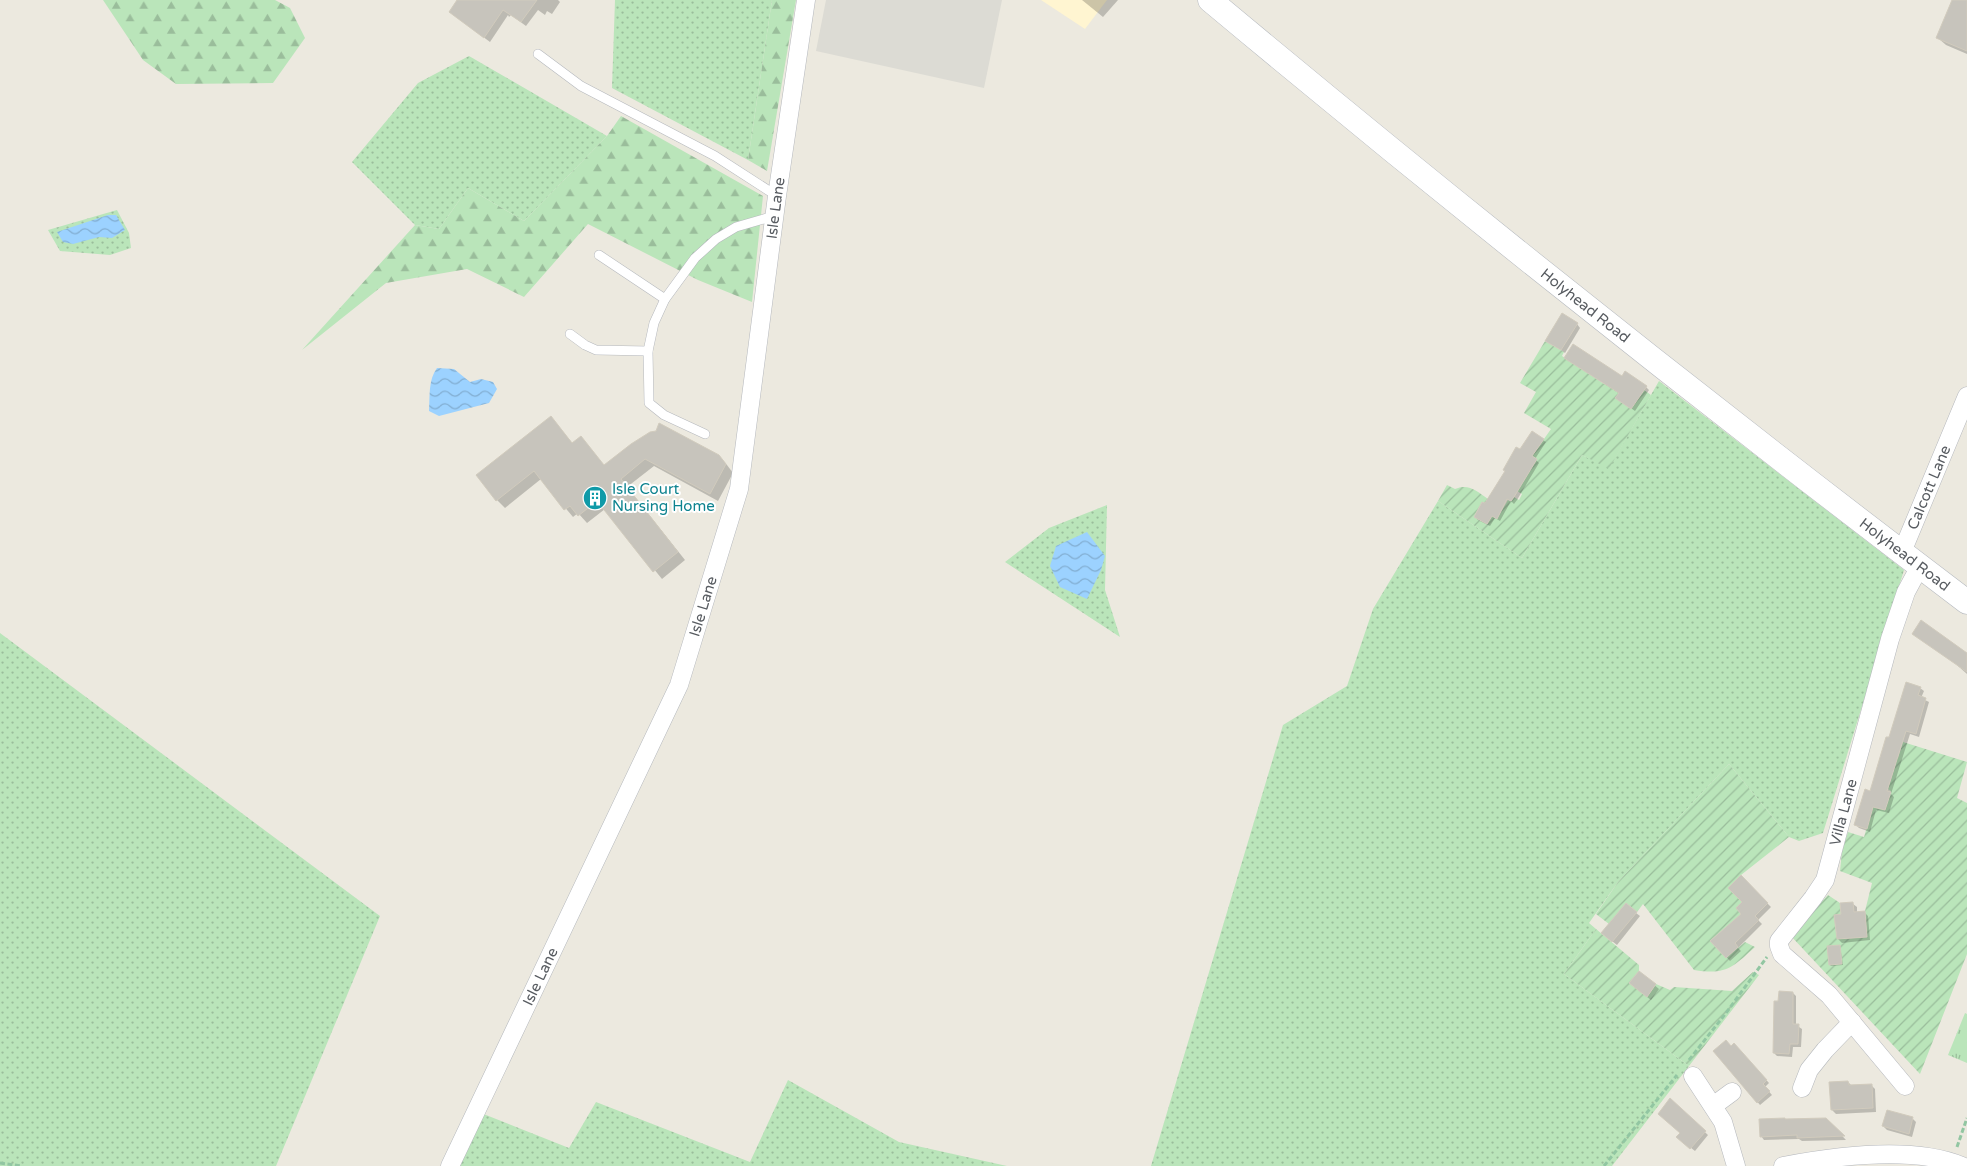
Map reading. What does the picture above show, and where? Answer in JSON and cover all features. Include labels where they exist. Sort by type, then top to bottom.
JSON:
[{"type":"main road","name":"Holyhead Road","points":[[1210,0],[1386,147],[1568,293],[1967,602]]},
{"type":"street","name":"Isle Lane","points":[[450,1166],[679,685],[739,489],[774,216],[806,0]]},
{"type":"street","name":"Calcott Lane","points":[[1911,559],[1967,396]]},
{"type":"street","name":"Villa Lane","points":[[1779,941],[1825,880],[1890,639],[1906,592],[1911,559]]},
{"type":"street","points":[[1779,941],[1782,954],[1829,996],[1906,1086]]},
{"type":"street","points":[[1802,1088],[1809,1070],[1852,1022]]},
{"type":"street","points":[[1685,1072],[1713,1106],[1723,1122],[1736,1166]]},
{"type":"street","points":[[1713,1106],[1732,1092]]},
{"type":"street","points":[[1783,1166],[1886,1154],[1918,1154],[1953,1163]]},
{"type":"lane","points":[[538,54],[581,86],[715,156],[777,196]]},
{"type":"lane","points":[[705,434],[664,414],[649,403],[648,351],[654,323],[665,299],[695,258],[716,239],[736,227],[774,216]]},
{"type":"lane","points":[[599,255],[665,299]]},
{"type":"lane","points":[[570,334],[596,350],[648,351]]},
{"type":"path","points":[[1604,1166],[1685,1072],[1779,941]]},
{"type":"path","points":[[1953,1163],[1967,1118]]},
{"type":"path","points":[[0,1163],[22,1166]]},
{"type":"shaded area","points":[[826,0],[1002,0],[984,88],[816,51]]},
{"type":"shaded area","points":[[1041,0],[1107,0],[1085,29]]},
{"type":"green space","points":[[103,0],[275,0],[290,8],[305,38],[273,83],[176,84],[143,60]]},
{"type":"green space","points":[[615,0],[772,0],[748,160],[612,88]]},
{"type":"green space","points":[[772,0],[796,0],[767,171],[748,160]]},
{"type":"green space","points":[[469,56],[607,136],[524,221],[468,188],[439,229],[415,225],[352,162],[418,83]]},
{"type":"green space","points":[[621,116],[763,196],[752,302],[698,280],[588,224],[524,297],[467,269],[386,283],[302,350],[415,225],[439,229],[468,188],[524,221],[607,136]]},
{"type":"green space","points":[[117,210],[129,233],[131,248],[110,255],[60,251],[48,230]]},
{"type":"green space","points":[[1545,341],[1564,352],[1562,356],[1604,384],[1625,383],[1616,398],[1644,390],[1651,395],[1609,469],[1582,455],[1522,558],[1438,501],[1447,485],[1455,489],[1468,487],[1488,499],[1486,504],[1482,502],[1474,517],[1487,524],[1492,516],[1497,519],[1508,500],[1511,501],[1514,497],[1519,500],[1522,494],[1517,491],[1537,459],[1532,456],[1551,429],[1524,413],[1536,392],[1520,383]]},
{"type":"green space","points":[[1659,381],[1904,570],[1823,833],[1799,841],[1789,837],[1729,764],[1618,882],[1589,923],[1596,929],[1564,974],[1689,1066],[1612,1166],[1151,1166],[1283,725],[1347,686],[1373,609],[1438,501],[1522,558],[1582,455],[1609,468]]},
{"type":"green space","points":[[1107,505],[1105,590],[1120,637],[1005,562],[1049,528]]},
{"type":"green space","points":[[0,633],[380,916],[276,1166],[0,1166]]},
{"type":"green space","points":[[1903,742],[1967,762],[1957,798],[1967,803],[1967,954],[1920,1074],[1790,935],[1828,895],[1840,903],[1841,914],[1835,915],[1836,933],[1842,932],[1843,939],[1867,937],[1865,911],[1872,883],[1840,871],[1842,851],[1848,832],[1864,837],[1873,807],[1885,810],[1891,791],[1888,789],[1896,763],[1891,756],[1898,758]]},
{"type":"green space","points":[[1729,764],[1789,837],[1741,875],[1728,888],[1742,902],[1736,908],[1742,915],[1728,935],[1723,930],[1710,941],[1726,958],[1745,942],[1755,947],[1728,968],[1714,971],[1694,970],[1643,904],[1637,912],[1626,903],[1609,924],[1596,914],[1618,882]]},
{"type":"green space","points":[[1596,929],[1639,965],[1639,971],[1629,983],[1647,997],[1656,984],[1670,990],[1674,987],[1732,991],[1753,972],[1759,975],[1689,1066],[1564,974]]},
{"type":"green space","points":[[1965,1013],[1967,1014],[1967,1063],[1948,1055]]},
{"type":"green space","points":[[788,1080],[899,1142],[1007,1166],[458,1166],[481,1113],[569,1148],[596,1102],[750,1162]]},
{"type":"water","points":[[108,215],[116,215],[125,230],[112,238],[99,237],[73,244],[63,242],[57,232]]},
{"type":"water","points":[[437,368],[454,369],[470,382],[481,379],[493,382],[497,389],[489,403],[439,416],[429,411],[431,383]]},
{"type":"water","points":[[1087,532],[1105,556],[1101,570],[1087,599],[1060,587],[1050,566],[1056,546]]},
{"type":"building","points":[[457,0],[537,0],[521,22],[503,10],[484,38],[449,12]]},
{"type":"building","points":[[1952,0],[1967,0],[1967,51],[1936,38]]},
{"type":"building","points":[[1562,313],[1578,323],[1561,350],[1545,341]]},
{"type":"building","points":[[1573,344],[1622,376],[1625,371],[1647,386],[1631,409],[1615,398],[1619,393],[1564,358]]},
{"type":"building","name":"Isle Court Nursing Home","points":[[551,416],[572,443],[581,436],[604,465],[631,444],[650,432],[656,431],[659,423],[719,455],[726,464],[710,494],[645,459],[621,479],[678,552],[653,572],[597,501],[578,516],[570,506],[564,510],[534,471],[496,501],[476,475]]},
{"type":"building","points":[[1532,431],[1544,439],[1532,456],[1537,459],[1514,497],[1511,501],[1507,499],[1497,519],[1492,516],[1487,524],[1474,517],[1482,502],[1485,503],[1505,471],[1503,470],[1516,447],[1520,449]]},
{"type":"building","points":[[1921,620],[1967,653],[1967,672],[1912,634]]},
{"type":"building","points":[[1906,682],[1921,687],[1918,695],[1926,698],[1916,734],[1906,731],[1887,791],[1891,792],[1885,810],[1873,807],[1867,829],[1854,825],[1865,789],[1870,791],[1886,737],[1889,737]]},
{"type":"building","points":[[1741,875],[1768,903],[1755,916],[1759,920],[1735,943],[1738,947],[1726,958],[1710,941],[1741,914],[1736,908],[1742,902],[1728,888]]},
{"type":"building","points":[[1853,902],[1854,912],[1865,911],[1867,937],[1837,939],[1834,915],[1841,914],[1840,903]]},
{"type":"building","points":[[1626,903],[1637,912],[1612,942],[1601,933]]},
{"type":"building","points":[[1840,945],[1842,964],[1829,965],[1827,946]]},
{"type":"building","points":[[1639,971],[1656,984],[1647,997],[1629,983]]},
{"type":"building","points":[[1779,991],[1793,992],[1793,1024],[1799,1024],[1798,1044],[1790,1044],[1789,1054],[1773,1053],[1774,1001],[1778,1001]]},
{"type":"building","points":[[1726,1040],[1731,1046],[1734,1043],[1767,1080],[1763,1084],[1770,1091],[1757,1103],[1713,1051]]},
{"type":"building","points":[[1848,1081],[1849,1085],[1872,1084],[1873,1108],[1831,1110],[1829,1082]]},
{"type":"building","points":[[1670,1098],[1706,1131],[1690,1149],[1676,1137],[1680,1133],[1658,1114]]},
{"type":"building","points":[[1887,1110],[1913,1117],[1909,1134],[1882,1126]]},
{"type":"building","points":[[1826,1118],[1845,1136],[1797,1138],[1797,1135],[1760,1137],[1759,1119]]},
{"type":"place","name":"Isle Court Nursing Home","points":[[595,498]]}]
